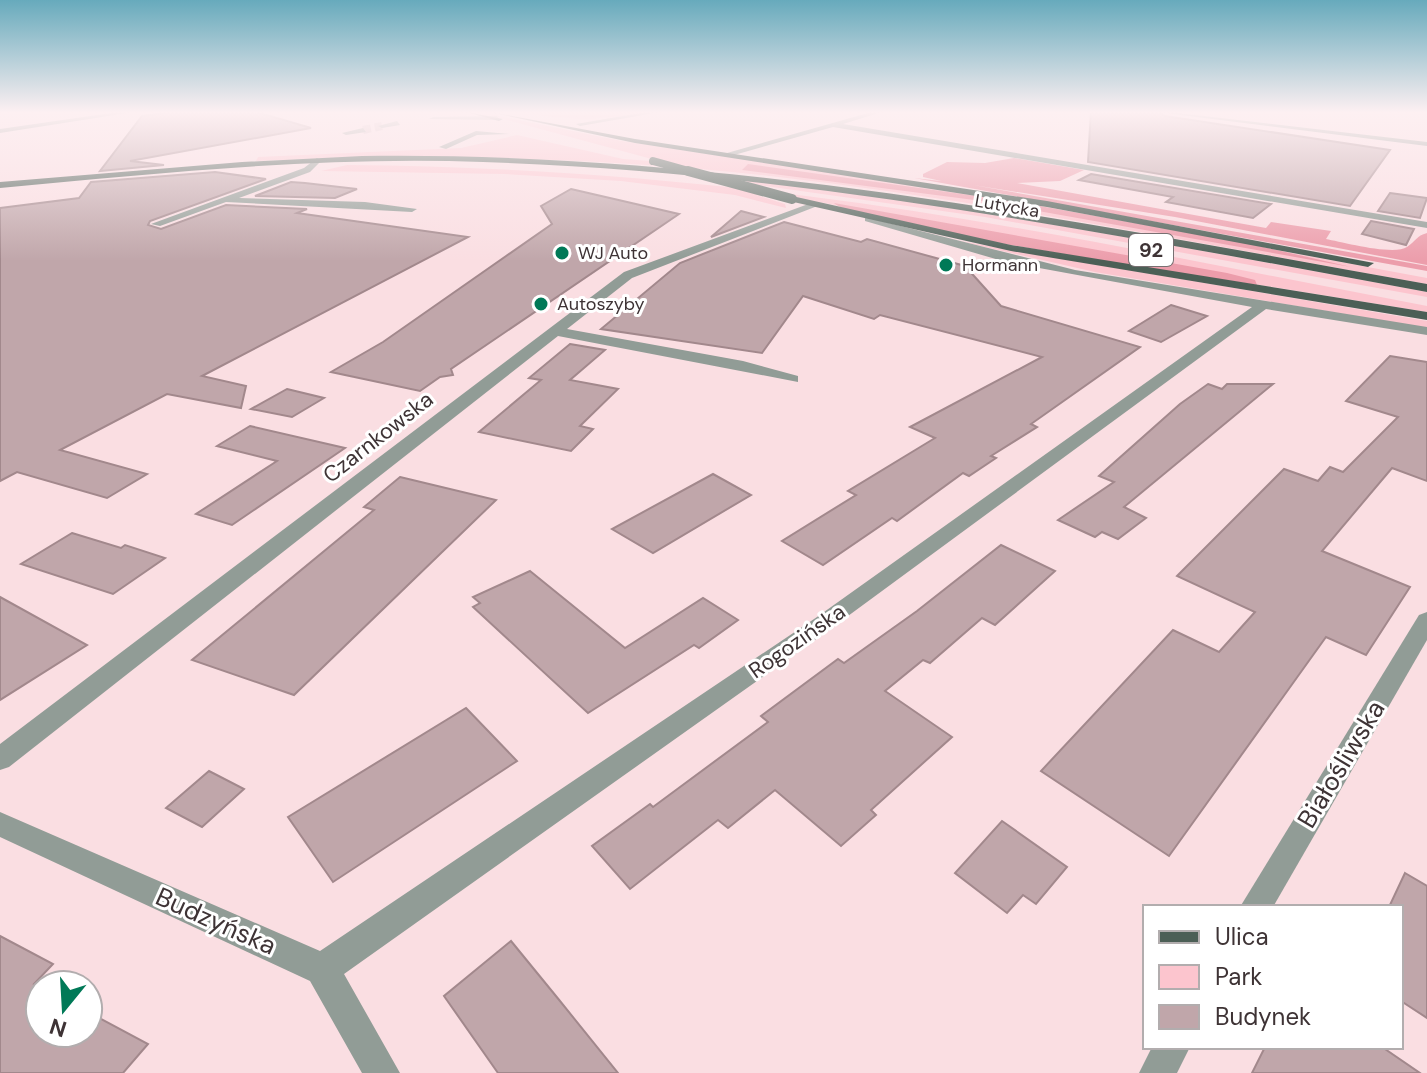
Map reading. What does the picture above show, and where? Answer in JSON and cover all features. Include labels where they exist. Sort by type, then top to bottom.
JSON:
[{"type":"main road","name":"Lutycka","points":[[0,185],[316,161]]},
{"type":"main road","name":"Lutycka","points":[[339,161],[573,171],[822,195],[1001,223],[1427,301]]},
{"type":"main road","name":"Lutycka","points":[[534,161],[787,181],[1009,213],[1427,288]]},
{"type":"main road","points":[[653,161],[869,219],[1080,260],[1427,316]]},
{"type":"main road","points":[[764,161],[1047,204],[1375,264]]},
{"type":"street","points":[[156,224],[307,170],[317,161]]},
{"type":"street","points":[[1049,161],[1427,225]]},
{"type":"street","points":[[224,199],[264,205],[374,203],[412,209]]},
{"type":"street","name":"Czarnkowska","points":[[0,759],[628,275],[815,205]]},
{"type":"street","points":[[869,219],[1002,256],[1427,331]]},
{"type":"street","name":"Rogozińska","points":[[322,969],[825,622],[1265,304]]},
{"type":"street","points":[[554,331],[743,365],[793,379]]},
{"type":"street","name":"Białośliwska","points":[[1257,905],[1427,620]]},
{"type":"street","name":"Budzyńska","points":[[0,824],[322,969]]},
{"type":"street","points":[[322,969],[382,1073]]},
{"type":"street","points":[[1157,1073],[1171,1049]]},
{"type":"green space","points":[[579,161],[663,162],[660,161],[755,161],[973,194],[1427,278],[1427,284],[935,198],[770,176]]},
{"type":"green space","points":[[347,165],[519,170],[634,178],[884,207],[1195,261],[1427,306],[1427,312],[1025,247],[825,203],[756,195],[785,204],[786,208],[735,195],[621,181],[504,174],[321,171]]},
{"type":"green space","points":[[750,179],[1089,231],[1427,292],[1427,297],[985,217],[745,183]]},
{"type":"green space","points":[[959,241],[1427,321],[1427,328],[1095,272]]},
{"type":"shaded area","points":[[1032,161],[1084,170],[1060,181],[1017,183],[1266,228],[1271,222],[1331,231],[1326,239],[1368,248],[1400,249],[1427,233],[1427,265],[1175,217],[973,185],[1427,266],[1427,271],[914,178],[941,181],[923,177],[923,174],[947,162]]},
{"type":"shaded area","points":[[748,164],[1012,201],[1242,242],[1351,267],[982,201],[742,170]]},
{"type":"shaded area","points":[[834,203],[1227,273],[1255,280],[1257,285],[961,236],[855,212]]},
{"type":"building","points":[[108,161],[164,165],[100,171]]},
{"type":"building","points":[[1088,161],[1382,161],[1350,206]]},
{"type":"building","points":[[215,172],[266,179],[150,221],[148,225],[161,229],[226,205],[307,209],[297,213],[468,237],[202,376],[246,386],[241,408],[167,394],[60,450],[147,474],[107,498],[17,472],[0,481],[0,208],[79,198],[91,182]]},
{"type":"building","points":[[1091,174],[1271,204],[1253,218],[1166,202],[1173,197],[1079,180]]},
{"type":"building","points":[[291,182],[357,189],[335,198],[255,196]]},
{"type":"building","points":[[571,189],[679,214],[451,369],[453,375],[440,377],[420,391],[331,372],[383,342],[552,224],[541,206]]},
{"type":"building","points":[[1390,193],[1427,198],[1420,218],[1378,211]]},
{"type":"building","points":[[741,211],[764,217],[711,237]]},
{"type":"building","points":[[1371,221],[1414,229],[1406,245],[1362,234]]},
{"type":"building","points":[[784,222],[861,242],[867,239],[965,266],[1001,306],[1140,347],[1031,424],[1037,427],[991,456],[996,458],[969,476],[963,473],[897,521],[892,518],[823,565],[782,541],[856,495],[848,491],[935,438],[910,427],[1042,357],[880,315],[874,319],[803,296],[762,353],[601,329],[680,263]]},
{"type":"building","points":[[1171,305],[1207,316],[1161,342],[1129,331]]},
{"type":"building","points":[[570,344],[605,350],[570,380],[618,389],[580,426],[593,429],[571,451],[479,432],[541,380],[529,378]]},
{"type":"building","points":[[1390,356],[1427,362],[1427,481],[1392,468],[1322,551],[1410,587],[1366,655],[1326,637],[1169,856],[1041,771],[1173,630],[1219,652],[1255,612],[1177,576],[1284,469],[1318,481],[1330,467],[1343,472],[1398,417],[1346,401]]},
{"type":"building","points":[[1208,384],[1222,389],[1227,384],[1273,384],[1124,507],[1146,518],[1118,539],[1102,532],[1095,537],[1058,520],[1114,482],[1099,476],[1180,404]]},
{"type":"building","points":[[287,389],[324,398],[292,417],[251,409]]},
{"type":"building","points":[[250,426],[345,448],[232,525],[196,514],[277,461],[217,446]]},
{"type":"building","points":[[713,474],[751,495],[653,553],[612,529]]},
{"type":"building","points":[[400,477],[496,500],[294,695],[192,660],[374,510],[364,507]]},
{"type":"building","points":[[72,533],[165,558],[113,594],[21,564]]},
{"type":"building","points":[[1001,545],[1055,571],[995,625],[982,618],[930,663],[923,660],[885,691],[952,737],[871,810],[876,815],[841,846],[775,790],[728,828],[718,820],[630,889],[592,846],[650,804],[653,807],[768,722],[761,716],[838,659],[844,663]]},
{"type":"building","points":[[530,571],[625,648],[703,598],[738,620],[699,648],[694,645],[588,713],[473,607],[480,603],[473,597]]},
{"type":"building","points":[[0,597],[87,645],[0,700]]},
{"type":"building","points":[[466,708],[517,761],[333,882],[288,817]]},
{"type":"building","points":[[209,771],[244,789],[202,827],[166,808]]},
{"type":"building","points":[[1002,821],[1067,867],[1036,904],[1023,895],[1007,913],[955,873]]},
{"type":"building","points":[[1405,873],[1427,886],[1427,1018],[1403,1002],[1403,905],[1390,905]]},
{"type":"building","points":[[0,936],[53,964],[48,969],[24,969],[24,1049],[104,1049],[104,1021],[148,1044],[123,1073],[0,1073]]},
{"type":"building","points":[[511,941],[618,1073],[498,1073],[444,996]]},
{"type":"building","points":[[1264,1049],[1385,1049],[1420,1073],[1252,1073]]},
{"type":"place","name":"WJ Auto","points":[[562,253]]},
{"type":"place","name":"Hormann","points":[[946,265]]},
{"type":"place","name":"Autoszyby","points":[[541,304]]}]
